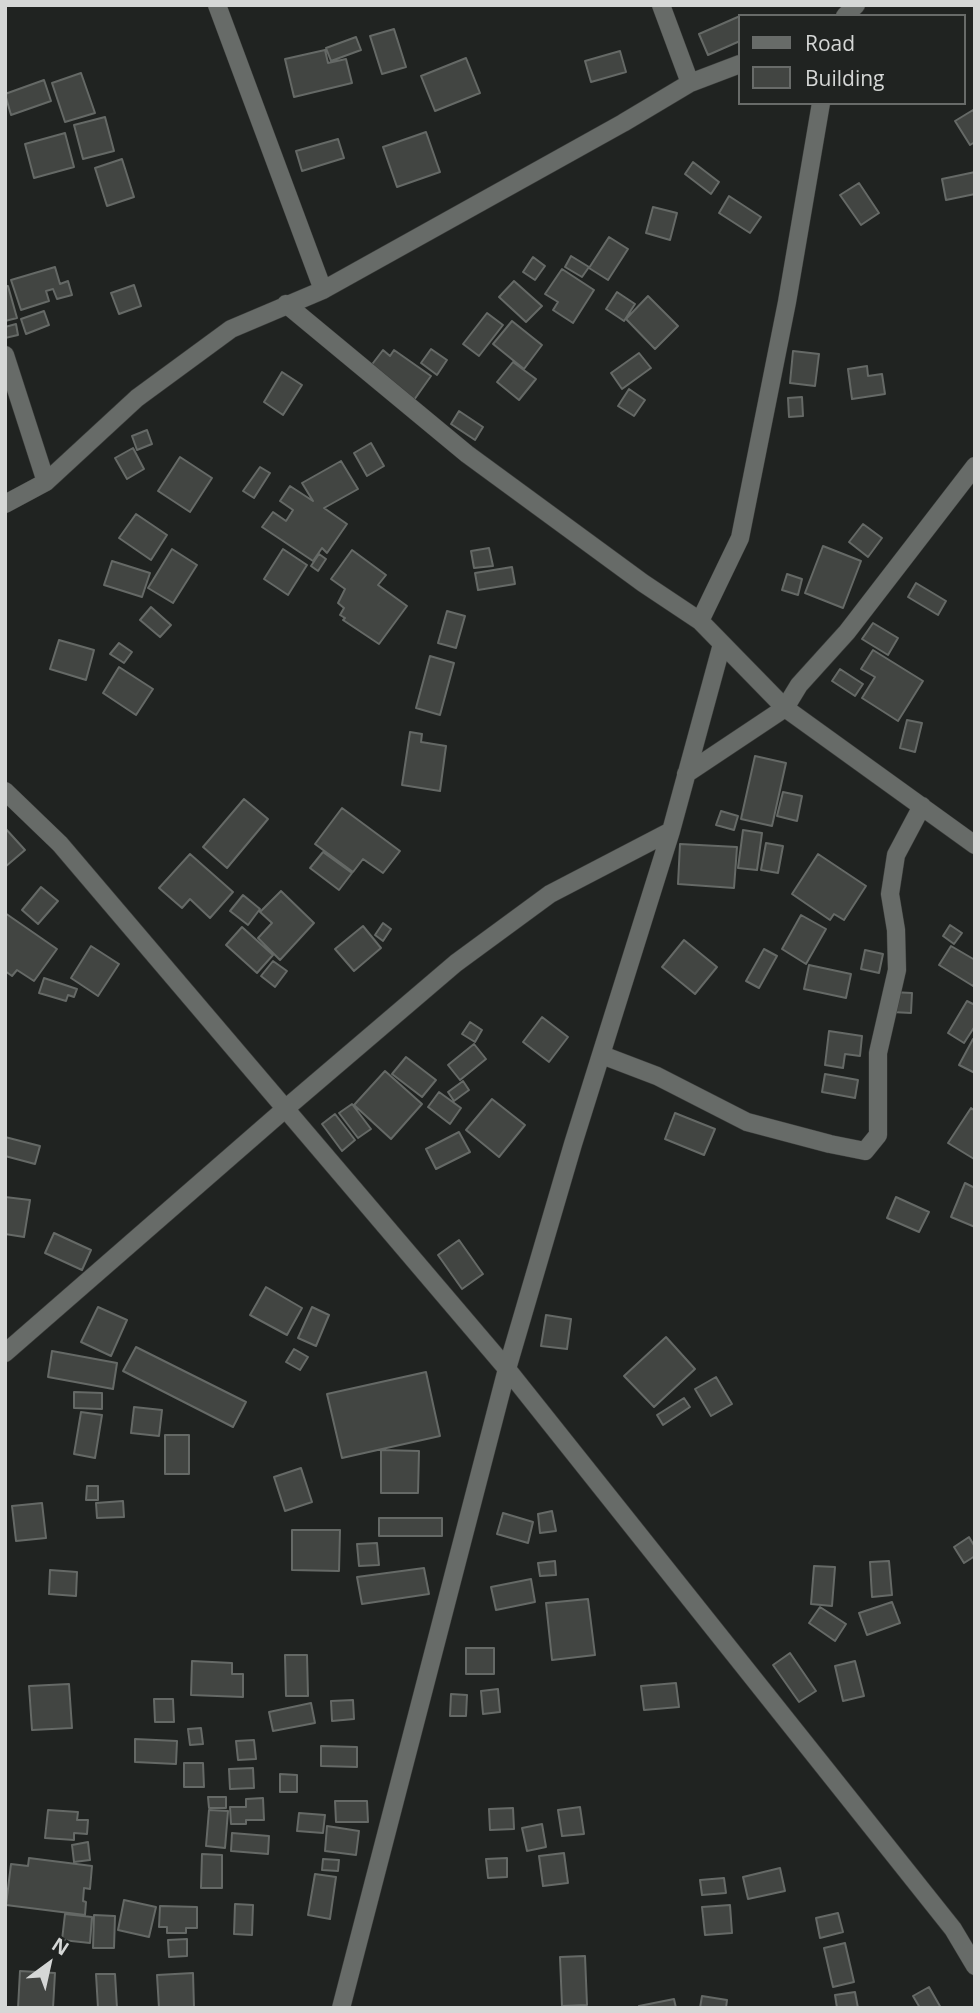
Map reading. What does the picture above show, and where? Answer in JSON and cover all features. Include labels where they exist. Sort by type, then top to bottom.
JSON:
[{"type":"street","points":[[217,5],[323,290]]},
{"type":"street","points":[[662,5],[690,83]]},
{"type":"street","points":[[5,504],[46,482],[137,398],[231,329],[323,290],[624,123],[690,83],[738,65]]},
{"type":"street","points":[[700,621],[740,538],[787,302],[821,105]]},
{"type":"street","points":[[286,304],[467,454],[643,583],[700,621],[785,708],[975,845]]},
{"type":"street","points":[[5,355],[46,482]]},
{"type":"street","points":[[687,774],[785,708],[799,685],[847,632],[975,466]]},
{"type":"street","points":[[341,2008],[507,1368],[573,1144],[671,831],[722,644]]},
{"type":"street","points":[[5,791],[61,844],[507,1368],[953,1929],[975,1966]]},
{"type":"street","points":[[603,1055],[657,1076],[747,1122],[865,1151],[878,1135],[878,1053],[897,970],[890,894],[896,855],[922,806]]},
{"type":"street","points":[[5,1353],[456,963],[550,894],[671,831]]},
{"type":"building","points":[[738,17],[738,42],[708,55],[699,34]]},
{"type":"building","points":[[394,29],[406,67],[382,74],[370,36]]},
{"type":"building","points":[[356,37],[361,50],[331,61],[326,48]]},
{"type":"building","points":[[325,50],[328,63],[346,59],[352,83],[294,97],[285,59]]},
{"type":"building","points":[[620,51],[626,72],[591,82],[585,61]]},
{"type":"building","points":[[466,58],[480,93],[435,111],[421,76]]},
{"type":"building","points":[[81,73],[95,113],[65,122],[52,83]]},
{"type":"building","points":[[44,80],[51,101],[11,115],[5,94]]},
{"type":"building","points":[[973,110],[975,142],[970,145],[955,121]]},
{"type":"building","points":[[105,117],[114,151],[83,159],[74,125]]},
{"type":"building","points":[[426,132],[440,172],[397,187],[383,147]]},
{"type":"building","points":[[65,133],[74,167],[34,178],[25,144]]},
{"type":"building","points":[[338,139],[344,158],[302,171],[296,151]]},
{"type":"building","points":[[122,159],[134,197],[107,206],[95,168]]},
{"type":"building","points":[[693,162],[719,182],[711,194],[685,174]]},
{"type":"building","points":[[975,172],[975,194],[946,200],[942,179]]},
{"type":"building","points":[[859,183],[879,213],[861,225],[840,195]]},
{"type":"building","points":[[729,196],[761,217],[750,233],[719,213]]},
{"type":"building","points":[[653,207],[677,213],[670,240],[646,233]]},
{"type":"building","points":[[609,237],[628,249],[608,280],[589,268]]},
{"type":"building","points":[[571,256],[589,267],[582,277],[565,267]]},
{"type":"building","points":[[533,257],[545,266],[535,280],[523,272]]},
{"type":"building","points":[[55,267],[60,284],[68,281],[72,295],[57,299],[53,289],[46,291],[49,301],[21,310],[11,280]]},
{"type":"building","points":[[562,269],[594,290],[573,323],[553,310],[558,302],[545,294]]},
{"type":"building","points":[[514,281],[542,306],[526,322],[499,297]]},
{"type":"building","points":[[134,285],[141,306],[119,314],[111,293]]},
{"type":"building","points":[[5,286],[8,286],[17,318],[5,321]]},
{"type":"building","points":[[617,292],[635,304],[624,321],[606,309]]},
{"type":"building","points":[[648,296],[678,326],[655,349],[626,319]]},
{"type":"building","points":[[44,311],[49,325],[26,334],[21,319]]},
{"type":"building","points":[[487,313],[503,325],[479,356],[463,344]]},
{"type":"building","points":[[512,321],[542,345],[524,369],[493,344]]},
{"type":"building","points":[[16,324],[18,335],[5,338],[5,327]]},
{"type":"building","points":[[431,349],[447,360],[437,375],[421,363]]},
{"type":"building","points":[[383,350],[390,356],[394,350],[431,376],[414,400],[370,367]]},
{"type":"building","points":[[793,351],[819,354],[815,386],[790,383]]},
{"type":"building","points":[[639,353],[651,368],[622,389],[611,373]]},
{"type":"building","points":[[513,362],[536,379],[519,400],[497,382]]},
{"type":"building","points":[[867,366],[868,376],[882,374],[885,394],[852,399],[848,369]]},
{"type":"building","points":[[282,372],[302,385],[283,415],[264,402]]},
{"type":"building","points":[[629,389],[645,400],[634,416],[618,406]]},
{"type":"building","points":[[802,397],[803,416],[789,417],[788,398]]},
{"type":"building","points":[[459,411],[483,427],[475,440],[451,424]]},
{"type":"building","points":[[147,430],[152,444],[137,450],[132,436]]},
{"type":"building","points":[[371,443],[384,466],[367,476],[354,453]]},
{"type":"building","points":[[133,448],[144,469],[127,479],[115,458]]},
{"type":"building","points":[[180,457],[212,478],[190,512],[158,491]]},
{"type":"building","points":[[341,461],[358,489],[324,508],[347,524],[327,553],[322,548],[313,561],[262,527],[273,512],[286,521],[293,510],[280,501],[290,486],[313,501],[302,483]]},
{"type":"building","points":[[260,467],[270,473],[254,498],[243,491]]},
{"type":"building","points":[[136,514],[167,535],[151,560],[119,538]]},
{"type":"building","points":[[863,524],[882,538],[868,557],[849,542]]},
{"type":"building","points":[[823,546],[861,561],[843,608],[805,593]]},
{"type":"building","points":[[489,548],[493,566],[474,568],[471,551]]},
{"type":"building","points":[[172,549],[197,565],[173,603],[148,588]]},
{"type":"building","points":[[283,549],[307,565],[288,595],[264,579]]},
{"type":"building","points":[[352,550],[386,575],[378,585],[407,606],[379,644],[343,620],[345,618],[340,615],[344,608],[338,603],[345,589],[331,579]]},
{"type":"building","points":[[319,554],[326,559],[318,571],[311,566]]},
{"type":"building","points":[[112,561],[150,573],[142,597],[104,585]]},
{"type":"building","points":[[512,567],[515,584],[478,590],[475,573]]},
{"type":"building","points":[[787,574],[802,579],[798,595],[782,590]]},
{"type":"building","points":[[916,583],[946,601],[938,615],[908,597]]},
{"type":"building","points":[[151,607],[171,625],[160,637],[140,620]]},
{"type":"building","points":[[447,611],[465,616],[456,648],[438,643]]},
{"type":"building","points":[[873,623],[898,638],[888,655],[862,639]]},
{"type":"building","points":[[59,640],[94,650],[86,680],[50,669]]},
{"type":"building","points":[[119,643],[132,652],[124,663],[110,654]]},
{"type":"building","points":[[873,650],[923,681],[898,721],[862,698],[875,677],[861,669]]},
{"type":"building","points":[[430,656],[454,663],[440,715],[416,708]]},
{"type":"building","points":[[119,667],[153,689],[136,715],[103,693]]},
{"type":"building","points":[[840,669],[863,684],[855,696],[832,681]]},
{"type":"building","points":[[907,720],[922,723],[915,752],[900,748]]},
{"type":"building","points":[[410,732],[422,734],[421,742],[446,746],[440,791],[402,785]]},
{"type":"building","points":[[755,756],[786,763],[772,826],[741,819]]},
{"type":"building","points":[[783,792],[802,796],[797,821],[777,816]]},
{"type":"building","points":[[244,799],[268,819],[227,868],[203,847]]},
{"type":"building","points":[[342,808],[400,851],[383,873],[363,859],[353,872],[315,844]]},
{"type":"building","points":[[721,811],[738,816],[734,830],[716,825]]},
{"type":"building","points":[[5,828],[25,850],[5,867]]},
{"type":"building","points":[[743,830],[762,833],[757,870],[738,868]]},
{"type":"building","points":[[766,843],[783,846],[778,873],[761,870]]},
{"type":"building","points":[[680,844],[737,847],[734,888],[678,884]]},
{"type":"building","points":[[323,852],[352,873],[339,890],[310,868]]},
{"type":"building","points":[[190,854],[233,892],[210,918],[190,899],[182,908],[159,888]]},
{"type":"building","points":[[818,854],[866,886],[844,920],[834,914],[830,920],[792,894]]},
{"type":"building","points":[[41,887],[58,901],[38,924],[22,910]]},
{"type":"building","points":[[281,891],[314,923],[280,960],[258,938],[272,923],[260,912]]},
{"type":"building","points":[[243,895],[260,909],[248,925],[230,911]]},
{"type":"building","points":[[5,913],[57,949],[34,981],[17,970],[12,976],[5,971]]},
{"type":"building","points":[[801,915],[826,929],[806,964],[782,949]]},
{"type":"building","points":[[383,923],[391,929],[383,941],[375,935]]},
{"type":"building","points":[[950,925],[962,933],[954,944],[943,936]]},
{"type":"building","points":[[363,926],[381,948],[354,971],[335,949]]},
{"type":"building","points":[[242,927],[273,955],[257,973],[226,945]]},
{"type":"building","points":[[684,940],[717,967],[695,994],[662,967]]},
{"type":"building","points":[[91,946],[119,964],[98,996],[71,978]]},
{"type":"building","points":[[951,946],[975,960],[973,986],[939,965]]},
{"type":"building","points":[[764,949],[777,956],[759,988],[746,981]]},
{"type":"building","points":[[865,950],[883,954],[879,973],[861,969]]},
{"type":"building","points":[[273,961],[287,971],[275,987],[261,976]]},
{"type":"building","points":[[809,965],[851,974],[846,998],[804,989]]},
{"type":"building","points":[[44,978],[77,989],[74,997],[68,995],[66,1001],[39,993]]},
{"type":"building","points":[[892,992],[912,993],[911,1013],[892,1012]]},
{"type":"building","points":[[967,1001],[975,1005],[975,1026],[964,1043],[948,1033]]},
{"type":"building","points":[[542,1017],[568,1037],[549,1062],[523,1042]]},
{"type":"building","points":[[470,1022],[482,1030],[475,1042],[462,1034]]},
{"type":"building","points":[[829,1031],[862,1036],[860,1056],[845,1054],[843,1068],[825,1065]]},
{"type":"building","points":[[973,1039],[975,1040],[975,1073],[959,1065]]},
{"type":"building","points":[[474,1044],[486,1059],[460,1080],[448,1065]]},
{"type":"building","points":[[406,1057],[436,1080],[422,1097],[392,1074]]},
{"type":"building","points":[[385,1071],[422,1104],[391,1139],[354,1105]]},
{"type":"building","points":[[825,1074],[858,1080],[855,1098],[822,1092]]},
{"type":"building","points":[[463,1081],[469,1090],[454,1101],[448,1092]]},
{"type":"building","points":[[439,1092],[461,1108],[450,1124],[428,1107]]},
{"type":"building","points":[[492,1099],[525,1125],[499,1157],[466,1130]]},
{"type":"building","points":[[352,1104],[371,1129],[358,1138],[339,1113]]},
{"type":"building","points":[[971,1108],[975,1111],[974,1159],[948,1143]]},
{"type":"building","points":[[675,1113],[715,1129],[704,1155],[665,1139]]},
{"type":"building","points":[[335,1114],[355,1140],[342,1151],[322,1124]]},
{"type":"building","points":[[459,1132],[470,1152],[436,1169],[426,1149]]},
{"type":"building","points":[[5,1137],[40,1146],[35,1164],[5,1156]]},
{"type":"building","points":[[965,1183],[975,1188],[975,1227],[951,1217]]},
{"type":"building","points":[[5,1197],[30,1200],[24,1237],[5,1234]]},
{"type":"building","points":[[896,1197],[929,1212],[919,1232],[887,1218]]},
{"type":"building","points":[[54,1233],[91,1250],[82,1270],[45,1253]]},
{"type":"building","points":[[459,1240],[483,1274],[462,1289],[438,1255]]},
{"type":"building","points":[[266,1287],[302,1308],[287,1335],[250,1315]]},
{"type":"building","points":[[98,1307],[127,1320],[111,1356],[81,1342]]},
{"type":"building","points":[[312,1307],[329,1315],[316,1346],[298,1338]]},
{"type":"building","points":[[546,1315],[571,1319],[567,1349],[541,1346]]},
{"type":"building","points":[[666,1337],[695,1369],[654,1407],[624,1376]]},
{"type":"building","points":[[136,1347],[246,1402],[233,1427],[123,1371]]},
{"type":"building","points":[[294,1349],[308,1357],[300,1370],[286,1362]]},
{"type":"building","points":[[52,1351],[117,1363],[113,1389],[48,1377]]},
{"type":"building","points":[[426,1372],[440,1436],[342,1458],[327,1394]]},
{"type":"building","points":[[716,1377],[732,1404],[711,1416],[695,1389]]},
{"type":"building","points":[[74,1392],[102,1393],[102,1409],[74,1408]]},
{"type":"building","points":[[684,1398],[690,1407],[663,1425],[657,1415]]},
{"type":"building","points":[[134,1407],[162,1410],[159,1436],[131,1433]]},
{"type":"building","points":[[81,1412],[102,1415],[95,1458],[74,1454]]},
{"type":"building","points":[[165,1435],[189,1435],[189,1474],[165,1474]]},
{"type":"building","points":[[381,1450],[419,1451],[418,1493],[381,1493]]},
{"type":"building","points":[[301,1468],[312,1502],[285,1511],[274,1477]]},
{"type":"building","points":[[87,1486],[98,1486],[98,1500],[86,1500]]},
{"type":"building","points":[[123,1501],[124,1517],[97,1518],[96,1503]]},
{"type":"building","points":[[42,1503],[46,1538],[16,1541],[12,1506]]},
{"type":"building","points":[[552,1511],[556,1531],[540,1533],[538,1514]]},
{"type":"building","points":[[503,1513],[533,1522],[528,1543],[497,1534]]},
{"type":"building","points":[[379,1518],[442,1518],[442,1536],[379,1536]]},
{"type":"building","points":[[292,1530],[340,1530],[339,1571],[292,1570]]},
{"type":"building","points":[[969,1537],[975,1547],[975,1556],[964,1563],[954,1547]]},
{"type":"building","points":[[377,1543],[379,1565],[359,1566],[357,1544]]},
{"type":"building","points":[[555,1561],[556,1575],[540,1576],[538,1563]]},
{"type":"building","points":[[889,1561],[892,1595],[872,1597],[870,1562]]},
{"type":"building","points":[[814,1566],[835,1567],[832,1606],[811,1604]]},
{"type":"building","points":[[424,1568],[429,1594],[362,1604],[357,1577]]},
{"type":"building","points":[[50,1570],[77,1572],[76,1596],[49,1594]]},
{"type":"building","points":[[531,1579],[535,1602],[496,1610],[491,1587]]},
{"type":"building","points":[[588,1599],[595,1655],[552,1660],[546,1603]]},
{"type":"building","points":[[892,1602],[900,1623],[867,1635],[859,1613]]},
{"type":"building","points":[[820,1607],[846,1624],[835,1641],[809,1623]]},
{"type":"building","points":[[466,1648],[494,1648],[494,1674],[466,1674]]},
{"type":"building","points":[[790,1653],[816,1691],[799,1702],[773,1665]]},
{"type":"building","points":[[285,1655],[307,1655],[308,1696],[286,1696]]},
{"type":"building","points":[[192,1661],[232,1663],[232,1674],[243,1674],[243,1697],[191,1695]]},
{"type":"building","points":[[855,1661],[864,1696],[843,1701],[835,1666]]},
{"type":"building","points":[[676,1683],[679,1707],[644,1710],[641,1686]]},
{"type":"building","points":[[69,1684],[72,1728],[32,1730],[29,1686]]},
{"type":"building","points":[[498,1689],[500,1712],[483,1714],[481,1691]]},
{"type":"building","points":[[451,1694],[467,1695],[466,1716],[450,1716]]},
{"type":"building","points":[[154,1699],[173,1699],[174,1722],[155,1722]]},
{"type":"building","points":[[353,1700],[354,1719],[332,1721],[331,1701]]},
{"type":"building","points":[[311,1703],[315,1723],[273,1731],[269,1712]]},
{"type":"building","points":[[201,1728],[203,1744],[190,1745],[188,1729]]},
{"type":"building","points":[[135,1739],[177,1741],[176,1764],[135,1762]]},
{"type":"building","points":[[254,1740],[256,1759],[238,1760],[236,1741]]},
{"type":"building","points":[[321,1746],[357,1747],[357,1767],[321,1766]]},
{"type":"building","points":[[184,1763],[203,1763],[204,1787],[184,1787]]},
{"type":"building","points":[[253,1768],[254,1788],[230,1789],[229,1769]]},
{"type":"building","points":[[280,1774],[297,1775],[297,1792],[280,1792]]},
{"type":"building","points":[[208,1797],[226,1797],[226,1808],[209,1808]]},
{"type":"building","points":[[263,1798],[264,1820],[246,1820],[246,1824],[231,1824],[230,1807],[246,1807],[246,1799]]},
{"type":"building","points":[[335,1801],[367,1801],[368,1822],[336,1822]]},
{"type":"building","points":[[580,1807],[584,1834],[562,1836],[558,1810]]},
{"type":"building","points":[[513,1808],[514,1829],[490,1830],[489,1809]]},
{"type":"building","points":[[48,1810],[78,1812],[77,1820],[88,1820],[87,1834],[74,1833],[74,1840],[45,1838]]},
{"type":"building","points":[[209,1810],[228,1811],[225,1848],[206,1846]]},
{"type":"building","points":[[299,1813],[325,1815],[323,1833],[297,1831]]},
{"type":"building","points":[[542,1824],[546,1847],[527,1851],[522,1828]]},
{"type":"building","points":[[327,1826],[359,1831],[356,1855],[325,1851]]},
{"type":"building","points":[[232,1833],[269,1836],[268,1854],[231,1851]]},
{"type":"building","points":[[88,1842],[90,1860],[74,1862],[72,1845]]},
{"type":"building","points":[[564,1853],[568,1883],[543,1886],[539,1856]]},
{"type":"building","points":[[202,1854],[222,1855],[222,1888],[201,1888]]},
{"type":"building","points":[[29,1858],[92,1866],[90,1889],[84,1888],[85,1915],[6,1905],[11,1864],[28,1866]]},
{"type":"building","points":[[507,1858],[507,1877],[488,1878],[486,1859]]},
{"type":"building","points":[[323,1859],[339,1860],[338,1871],[322,1870]]},
{"type":"building","points":[[780,1868],[785,1891],[748,1899],[743,1877]]},
{"type":"building","points":[[315,1874],[336,1877],[330,1919],[308,1915]]},
{"type":"building","points":[[724,1878],[726,1893],[702,1895],[700,1880]]},
{"type":"building","points":[[124,1900],[156,1907],[149,1937],[118,1930]]},
{"type":"building","points":[[235,1904],[253,1905],[252,1935],[234,1934]]},
{"type":"building","points":[[730,1905],[732,1933],[705,1935],[702,1907]]},
{"type":"building","points":[[160,1906],[197,1907],[197,1928],[186,1928],[186,1933],[167,1933],[167,1927],[159,1927]]},
{"type":"building","points":[[838,1913],[843,1932],[820,1938],[816,1918]]},
{"type":"building","points":[[65,1914],[92,1917],[90,1943],[62,1940]]},
{"type":"building","points":[[94,1915],[115,1916],[114,1948],[93,1948]]},
{"type":"building","points":[[187,1939],[187,1956],[169,1957],[168,1940]]},
{"type":"building","points":[[845,1943],[854,1982],[833,1987],[824,1948]]},
{"type":"building","points":[[585,1956],[587,2005],[562,2006],[560,1957]]},
{"type":"building","points":[[20,1971],[55,1973],[53,2008],[18,2008]]},
{"type":"building","points":[[193,1973],[194,2008],[159,2008],[157,1975]]},
{"type":"building","points":[[96,1974],[115,1974],[117,2008],[98,2008]]},
{"type":"building","points":[[929,1987],[941,2008],[920,2008],[913,1996]]},
{"type":"building","points":[[855,1992],[858,2008],[837,2008],[835,1995]]},
{"type":"building","points":[[702,1996],[727,2000],[726,2008],[700,2008]]},
{"type":"building","points":[[674,1999],[676,2008],[639,2006]]}]
